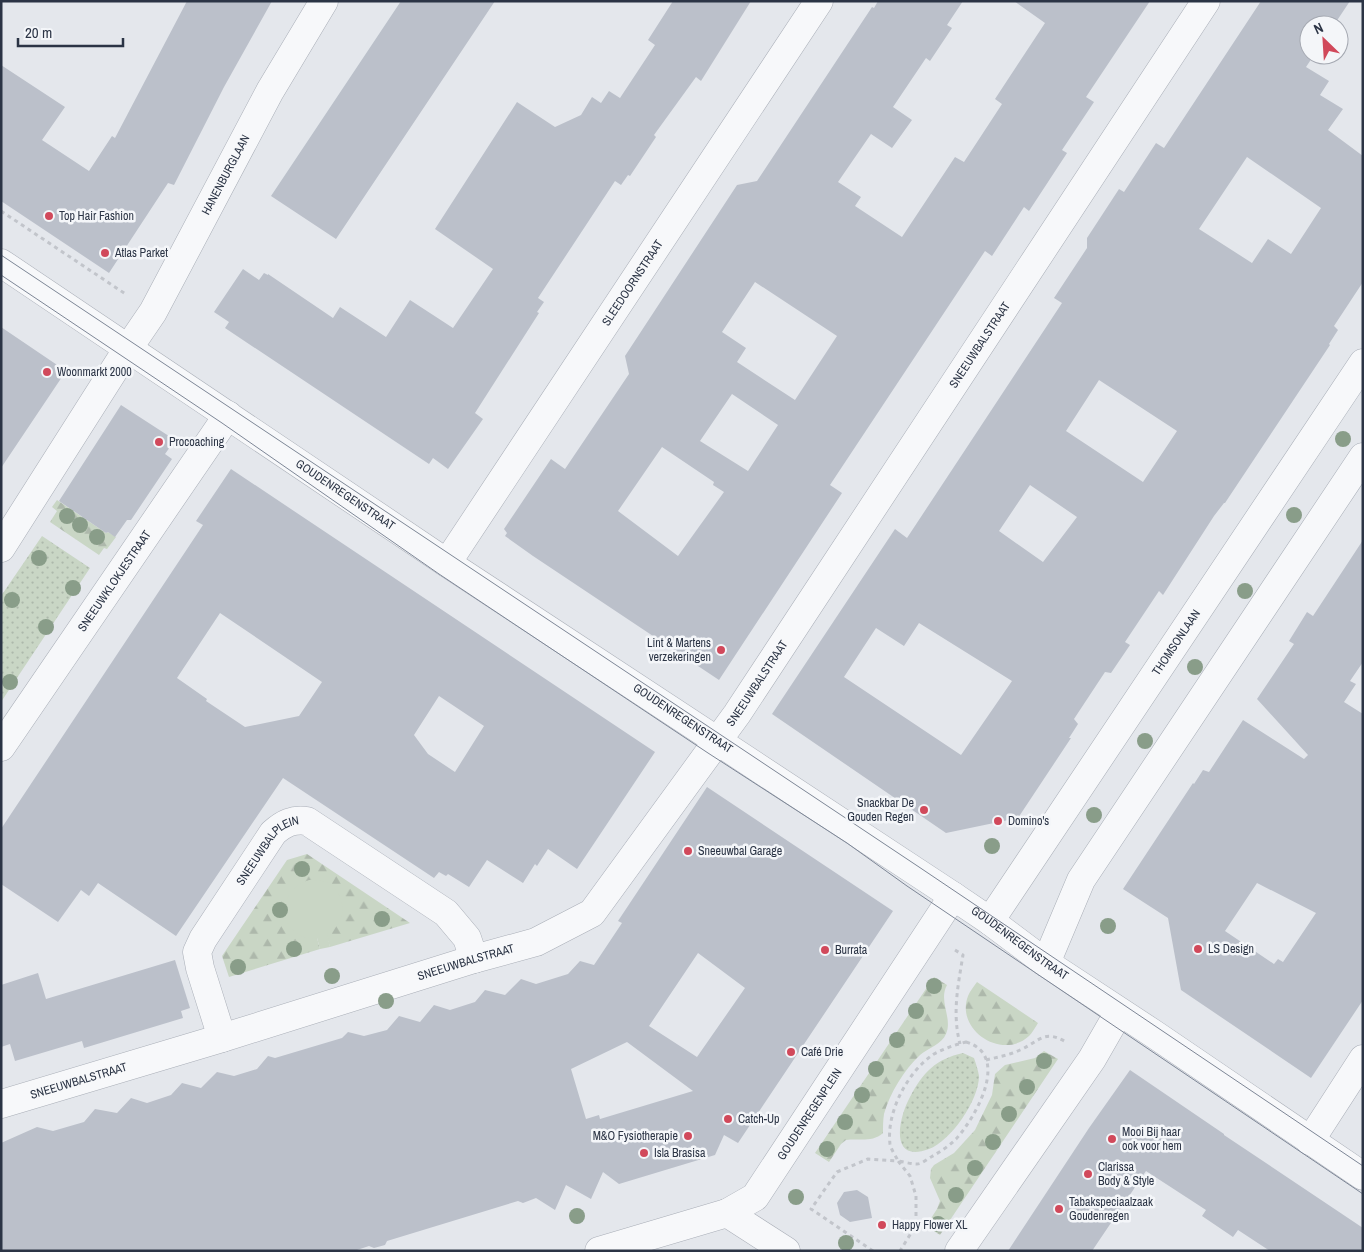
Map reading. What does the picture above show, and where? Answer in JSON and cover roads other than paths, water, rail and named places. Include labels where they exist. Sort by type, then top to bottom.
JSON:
[{"type":"street","name":"HANENBURGLAAN","points":[[128,348],[153,312],[270,91],[324,1]]},
{"type":"street","name":"SLEEDOORNSTRAAT","points":[[447,563],[819,1]]},
{"type":"street","name":"SNEEUWBALSTRAAT","points":[[1,1104],[222,1038],[474,958],[536,942],[592,913],[737,714],[1206,1]]},
{"type":"street","name":"GOUDENREGENSTRAAT","points":[[1,263],[447,563],[953,896],[990,921],[1046,964],[1363,1176]]},
{"type":"street","points":[[1,548],[128,348]]},
{"type":"street","name":"THOMSONLAAN","points":[[990,921],[1363,363]]},
{"type":"street","name":"SNEEUWKLOKJESTRAAT","points":[[1,747],[228,415]]},
{"type":"street","points":[[1046,964],[1081,880],[1363,456]]},
{"type":"street","name":"SNEEUWBALPLEIN","points":[[222,1038],[200,968],[197,952],[203,939],[273,833],[284,823],[299,820],[308,821],[446,913],[467,938],[474,958]]},
{"type":"street","name":"GOUDENREGENPLEIN","points":[[599,1251],[727,1213],[755,1197],[953,896]]},
{"type":"street","points":[[960,1251],[1092,1059],[1119,1012]]},
{"type":"street","points":[[1310,1141],[1363,1059]]},
{"type":"street","points":[[727,1213],[786,1251]]},
{"type":"tram line","points":[[1,255],[919,867],[1363,1166]]},
{"type":"tram line","points":[[1,275],[222,423],[439,574],[847,843],[907,886],[1363,1194]]},
{"type":"place","name":"Top Hair Fashion","points":[[49,216]]},
{"type":"place","name":"Atlas Parket","points":[[105,253]]},
{"type":"place","name":"Woonmarkt 2000","points":[[47,372]]},
{"type":"place","name":"Procoaching","points":[[159,442]]},
{"type":"place","name":"Lint & Martens verzekeringen","points":[[721,650]]},
{"type":"place","name":"Snackbar De Gouden Regen","points":[[924,810]]},
{"type":"place","name":"Domino's","points":[[998,821]]},
{"type":"place","name":"Sneeuwbal Garage","points":[[688,851]]},
{"type":"place","name":"LS Design","points":[[1198,949]]},
{"type":"place","name":"Burrata","points":[[825,950]]},
{"type":"place","name":"Café Drie","points":[[791,1052]]},
{"type":"place","name":"Catch-Up","points":[[728,1119]]},
{"type":"place","name":"M&O Fysiotherapie","points":[[688,1136]]},
{"type":"place","name":"Mooi Bij haar ook voor hem","points":[[1112,1139]]},
{"type":"place","name":"Isla Brasisa","points":[[644,1153]]},
{"type":"place","name":"Clarissa Body & Style","points":[[1088,1174]]},
{"type":"place","name":"Tabakspeciaalzaak Goudenregen","points":[[1059,1209]]},
{"type":"place","name":"Happy Flower XL","points":[[882,1225]]}]
